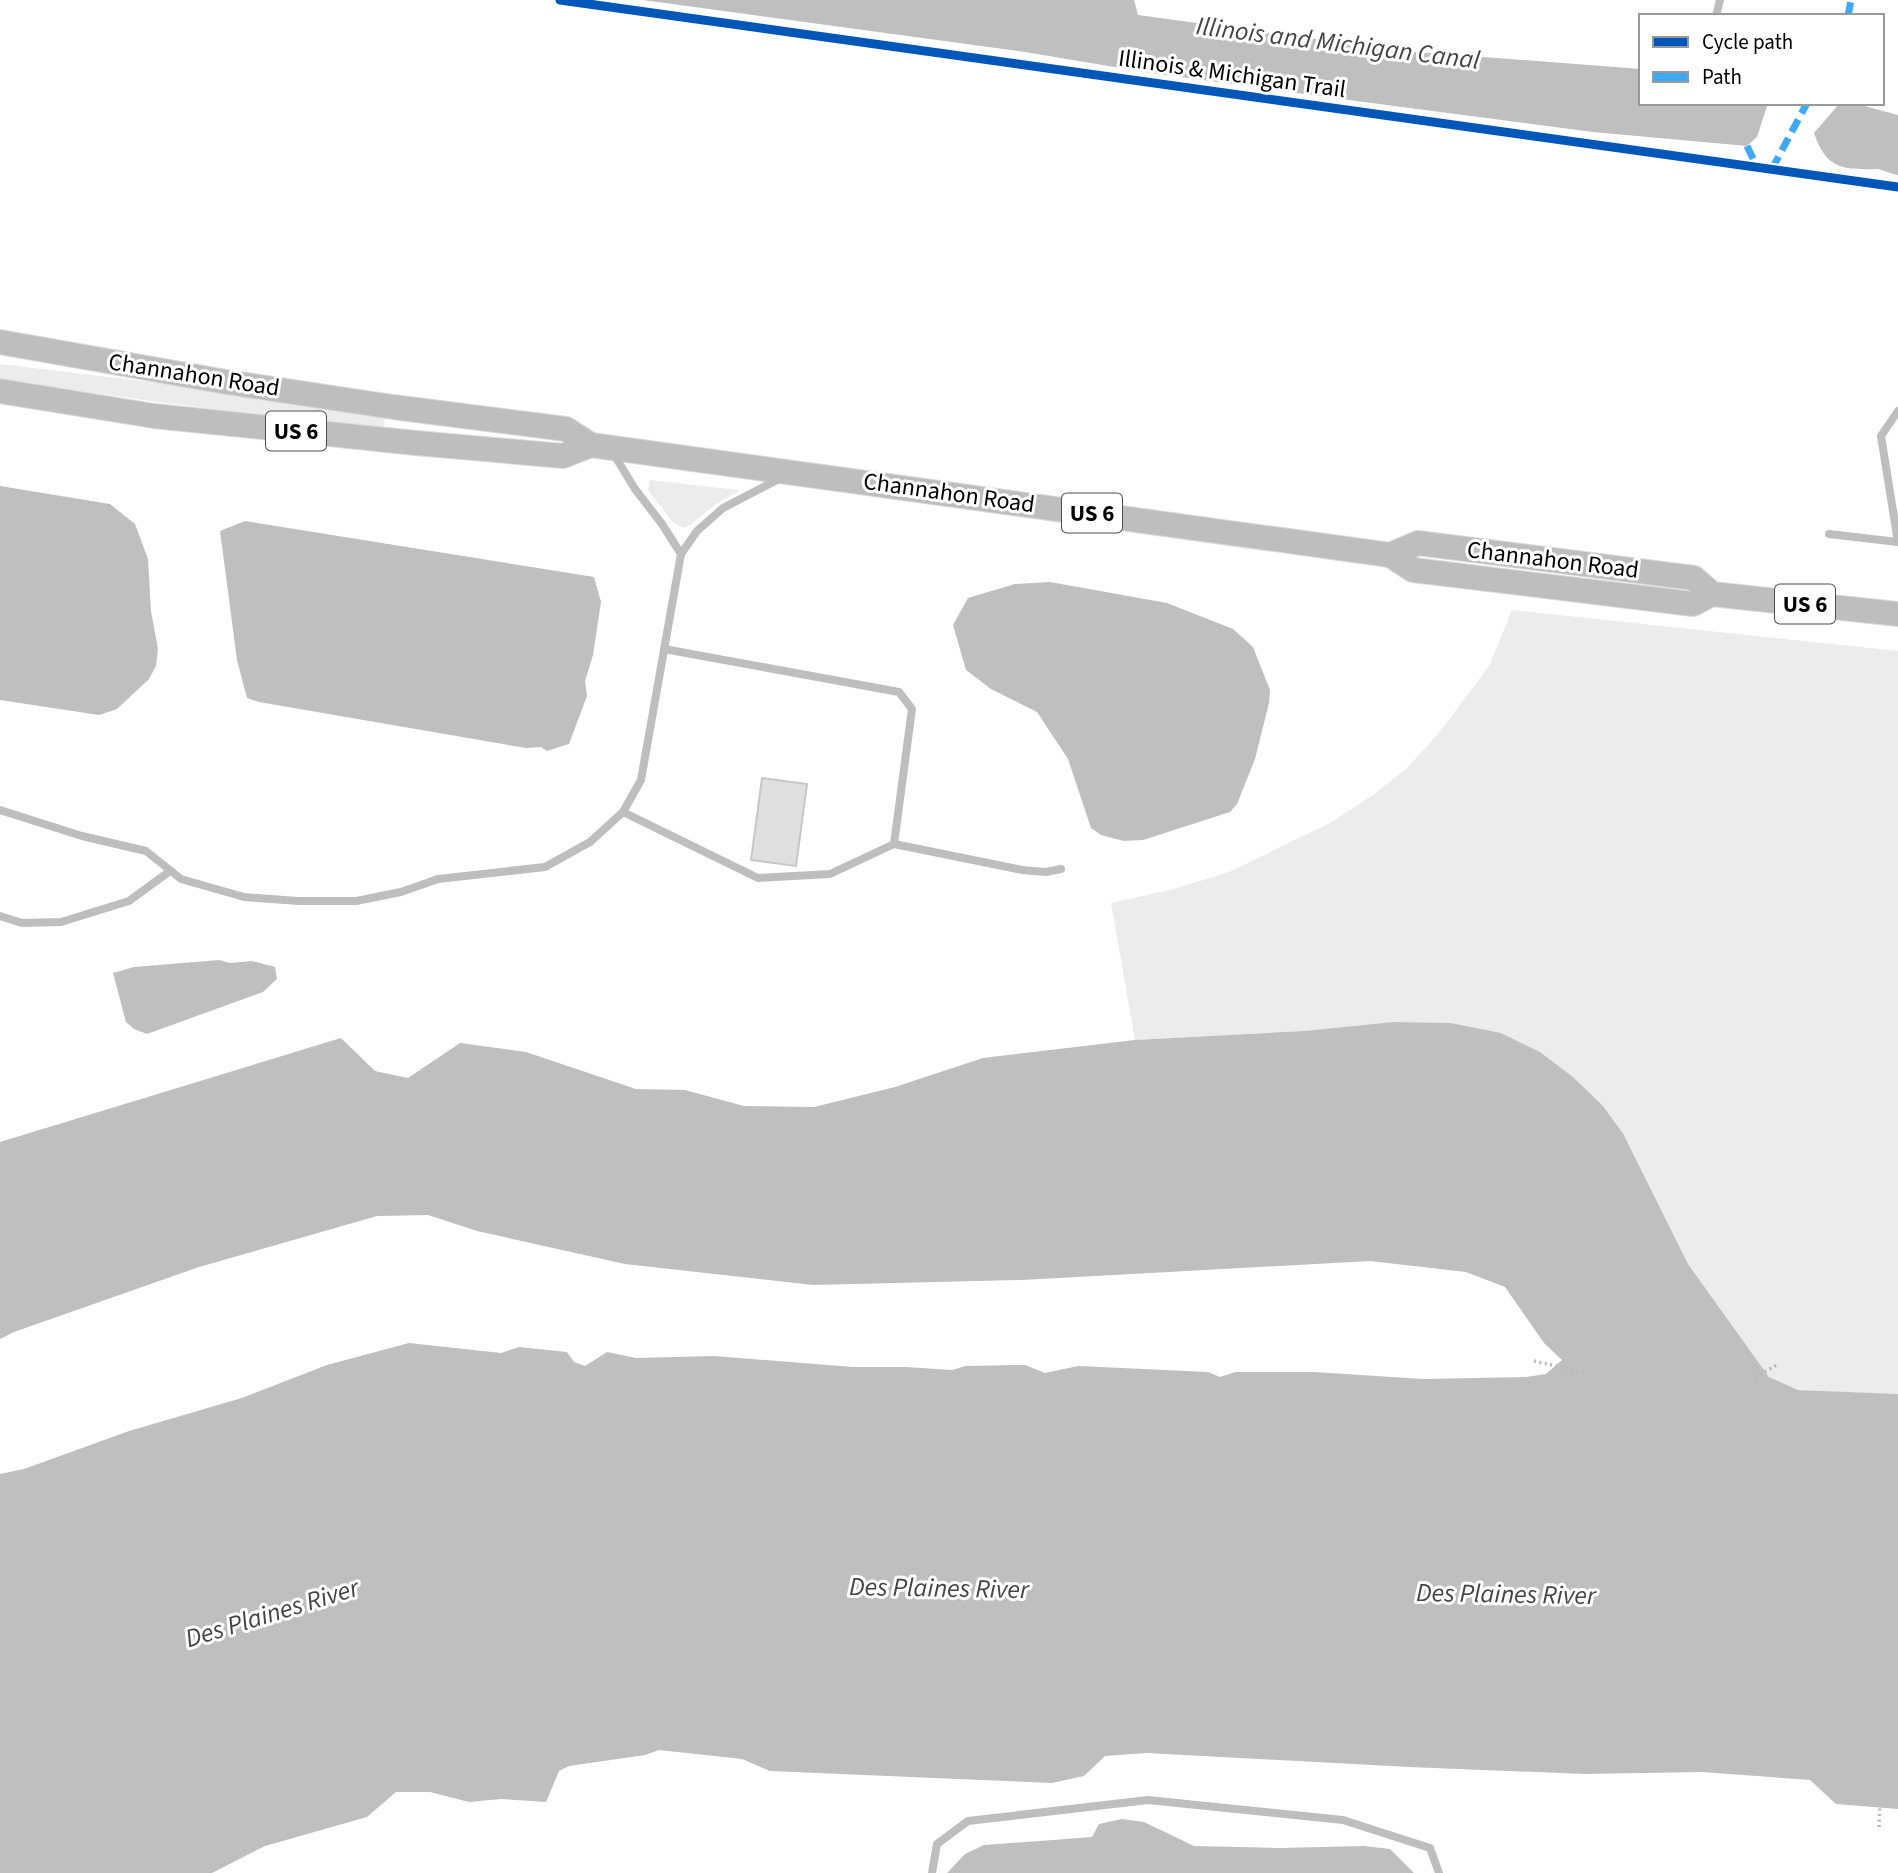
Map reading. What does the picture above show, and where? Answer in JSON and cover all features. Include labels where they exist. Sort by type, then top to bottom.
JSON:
[{"type":"main road","name":"Channahon Road","points":[[0,342],[226,382],[566,429],[600,446],[1390,555],[1413,570],[1693,604],[1712,594],[1898,614]]},
{"type":"main road","name":"Channahon Road","points":[[0,391],[154,416],[443,445],[564,456],[600,446]]},
{"type":"lane","points":[[1829,534],[1898,542],[1881,436],[1898,411]]},
{"type":"lane","points":[[600,446],[662,524],[681,554]]},
{"type":"lane","points":[[0,810],[82,836],[146,851],[181,880],[244,897],[356,901],[401,892],[438,879],[545,867],[590,842],[623,812],[640,780],[681,554],[697,531],[723,508],[793,472]]},
{"type":"lane","points":[[664,649],[899,692],[912,709],[894,844]]},
{"type":"lane","points":[[623,812],[758,878],[830,874],[894,844],[1022,870],[1046,872],[1061,869]]},
{"type":"lane","points":[[0,916],[22,923],[61,922],[129,901],[170,871]]},
{"type":"lane","points":[[932,1873],[937,1844],[968,1821],[1148,1800],[1343,1820],[1430,1848],[1439,1873]]},
{"type":"path","points":[[1534,1361],[1588,1373]]},
{"type":"path","points":[[1755,1377],[1777,1364]]},
{"type":"path","points":[[1879,1827],[1880,1798]]},
{"type":"shaded area","points":[[0,364],[159,383],[385,417],[384,427],[192,406],[48,386],[0,378]]},
{"type":"shaded area","points":[[650,480],[739,491],[683,528],[672,521],[648,490]]},
{"type":"shaded area","points":[[1512,610],[1898,651],[1898,1394],[1798,1390],[1769,1377],[1688,1264],[1626,1138],[1603,1106],[1573,1077],[1540,1052],[1501,1033],[1451,1023],[1393,1022],[1304,1031],[1135,1040],[1111,903],[1174,889],[1229,872],[1330,823],[1370,797],[1406,769],[1438,734],[1489,666]]},
{"type":"water","name":"Illinois and Michigan Canal","points":[[643,0],[1134,0],[1138,15],[1404,51],[1639,69],[1639,105],[1767,105],[1757,137],[1747,146],[1593,132],[1144,72],[1025,52]]},
{"type":"water","points":[[1838,105],[1860,105],[1898,115],[1898,175],[1878,169],[1853,169],[1836,164],[1824,154],[1814,133]]},
{"type":"water","points":[[0,486],[110,504],[135,524],[148,559],[151,611],[158,649],[156,666],[149,679],[117,709],[99,715],[0,700]]},
{"type":"water","points":[[245,521],[594,577],[601,602],[593,655],[585,681],[587,696],[569,744],[547,751],[541,747],[526,748],[247,698],[237,660],[220,531]]},
{"type":"water","points":[[1050,582],[1167,603],[1233,629],[1253,647],[1270,690],[1269,703],[1255,759],[1237,804],[1230,812],[1143,840],[1124,841],[1101,835],[1091,828],[1068,759],[1037,712],[991,689],[966,670],[953,625],[968,598],[1015,584]]},
{"type":"water","points":[[219,960],[230,963],[252,961],[275,967],[277,979],[263,992],[147,1034],[134,1029],[126,1022],[113,973],[134,967]]},
{"type":"water","name":"Des Plaines River","points":[[1393,1022],[1451,1023],[1501,1033],[1540,1052],[1573,1077],[1603,1106],[1624,1135],[1688,1264],[1769,1377],[1798,1390],[1898,1394],[1898,1809],[1836,1804],[1810,1780],[1702,1772],[1584,1774],[1147,1753],[1105,1756],[1084,1776],[1052,1783],[770,1771],[742,1759],[659,1750],[645,1755],[569,1766],[559,1771],[546,1802],[501,1799],[469,1802],[430,1792],[396,1792],[367,1817],[265,1846],[212,1873],[0,1873],[0,1474],[24,1469],[129,1431],[242,1398],[327,1365],[409,1343],[501,1353],[519,1347],[567,1352],[574,1362],[585,1366],[607,1352],[636,1358],[714,1356],[853,1367],[952,1370],[966,1366],[1025,1365],[1045,1373],[1078,1366],[1208,1372],[1220,1377],[1235,1372],[1314,1372],[1423,1379],[1526,1377],[1546,1374],[1562,1360],[1544,1343],[1505,1287],[1466,1272],[1370,1261],[1022,1280],[813,1285],[625,1264],[477,1231],[428,1215],[377,1216],[199,1267],[0,1339],[0,1142],[341,1038],[375,1071],[408,1078],[460,1043],[526,1052],[636,1089],[685,1090],[744,1106],[814,1107],[895,1087],[983,1058],[1135,1040],[1304,1031]]},
{"type":"water","points":[[1122,1819],[1144,1822],[1194,1846],[1364,1846],[1390,1849],[1414,1873],[947,1873],[965,1854],[984,1845],[1092,1837],[1099,1824]]},
{"type":"building","points":[[762,778],[807,784],[796,866],[751,860]]},
{"type":"marked path","points":[[1848,14],[1851,0]]},
{"type":"marked path","points":[[1772,169],[1806,105]]},
{"type":"marked path","points":[[1747,146],[1757,167]]},
{"type":"cycle path","name":"Illinois & Michigan Trail","points":[[560,0],[1898,187]]}]
